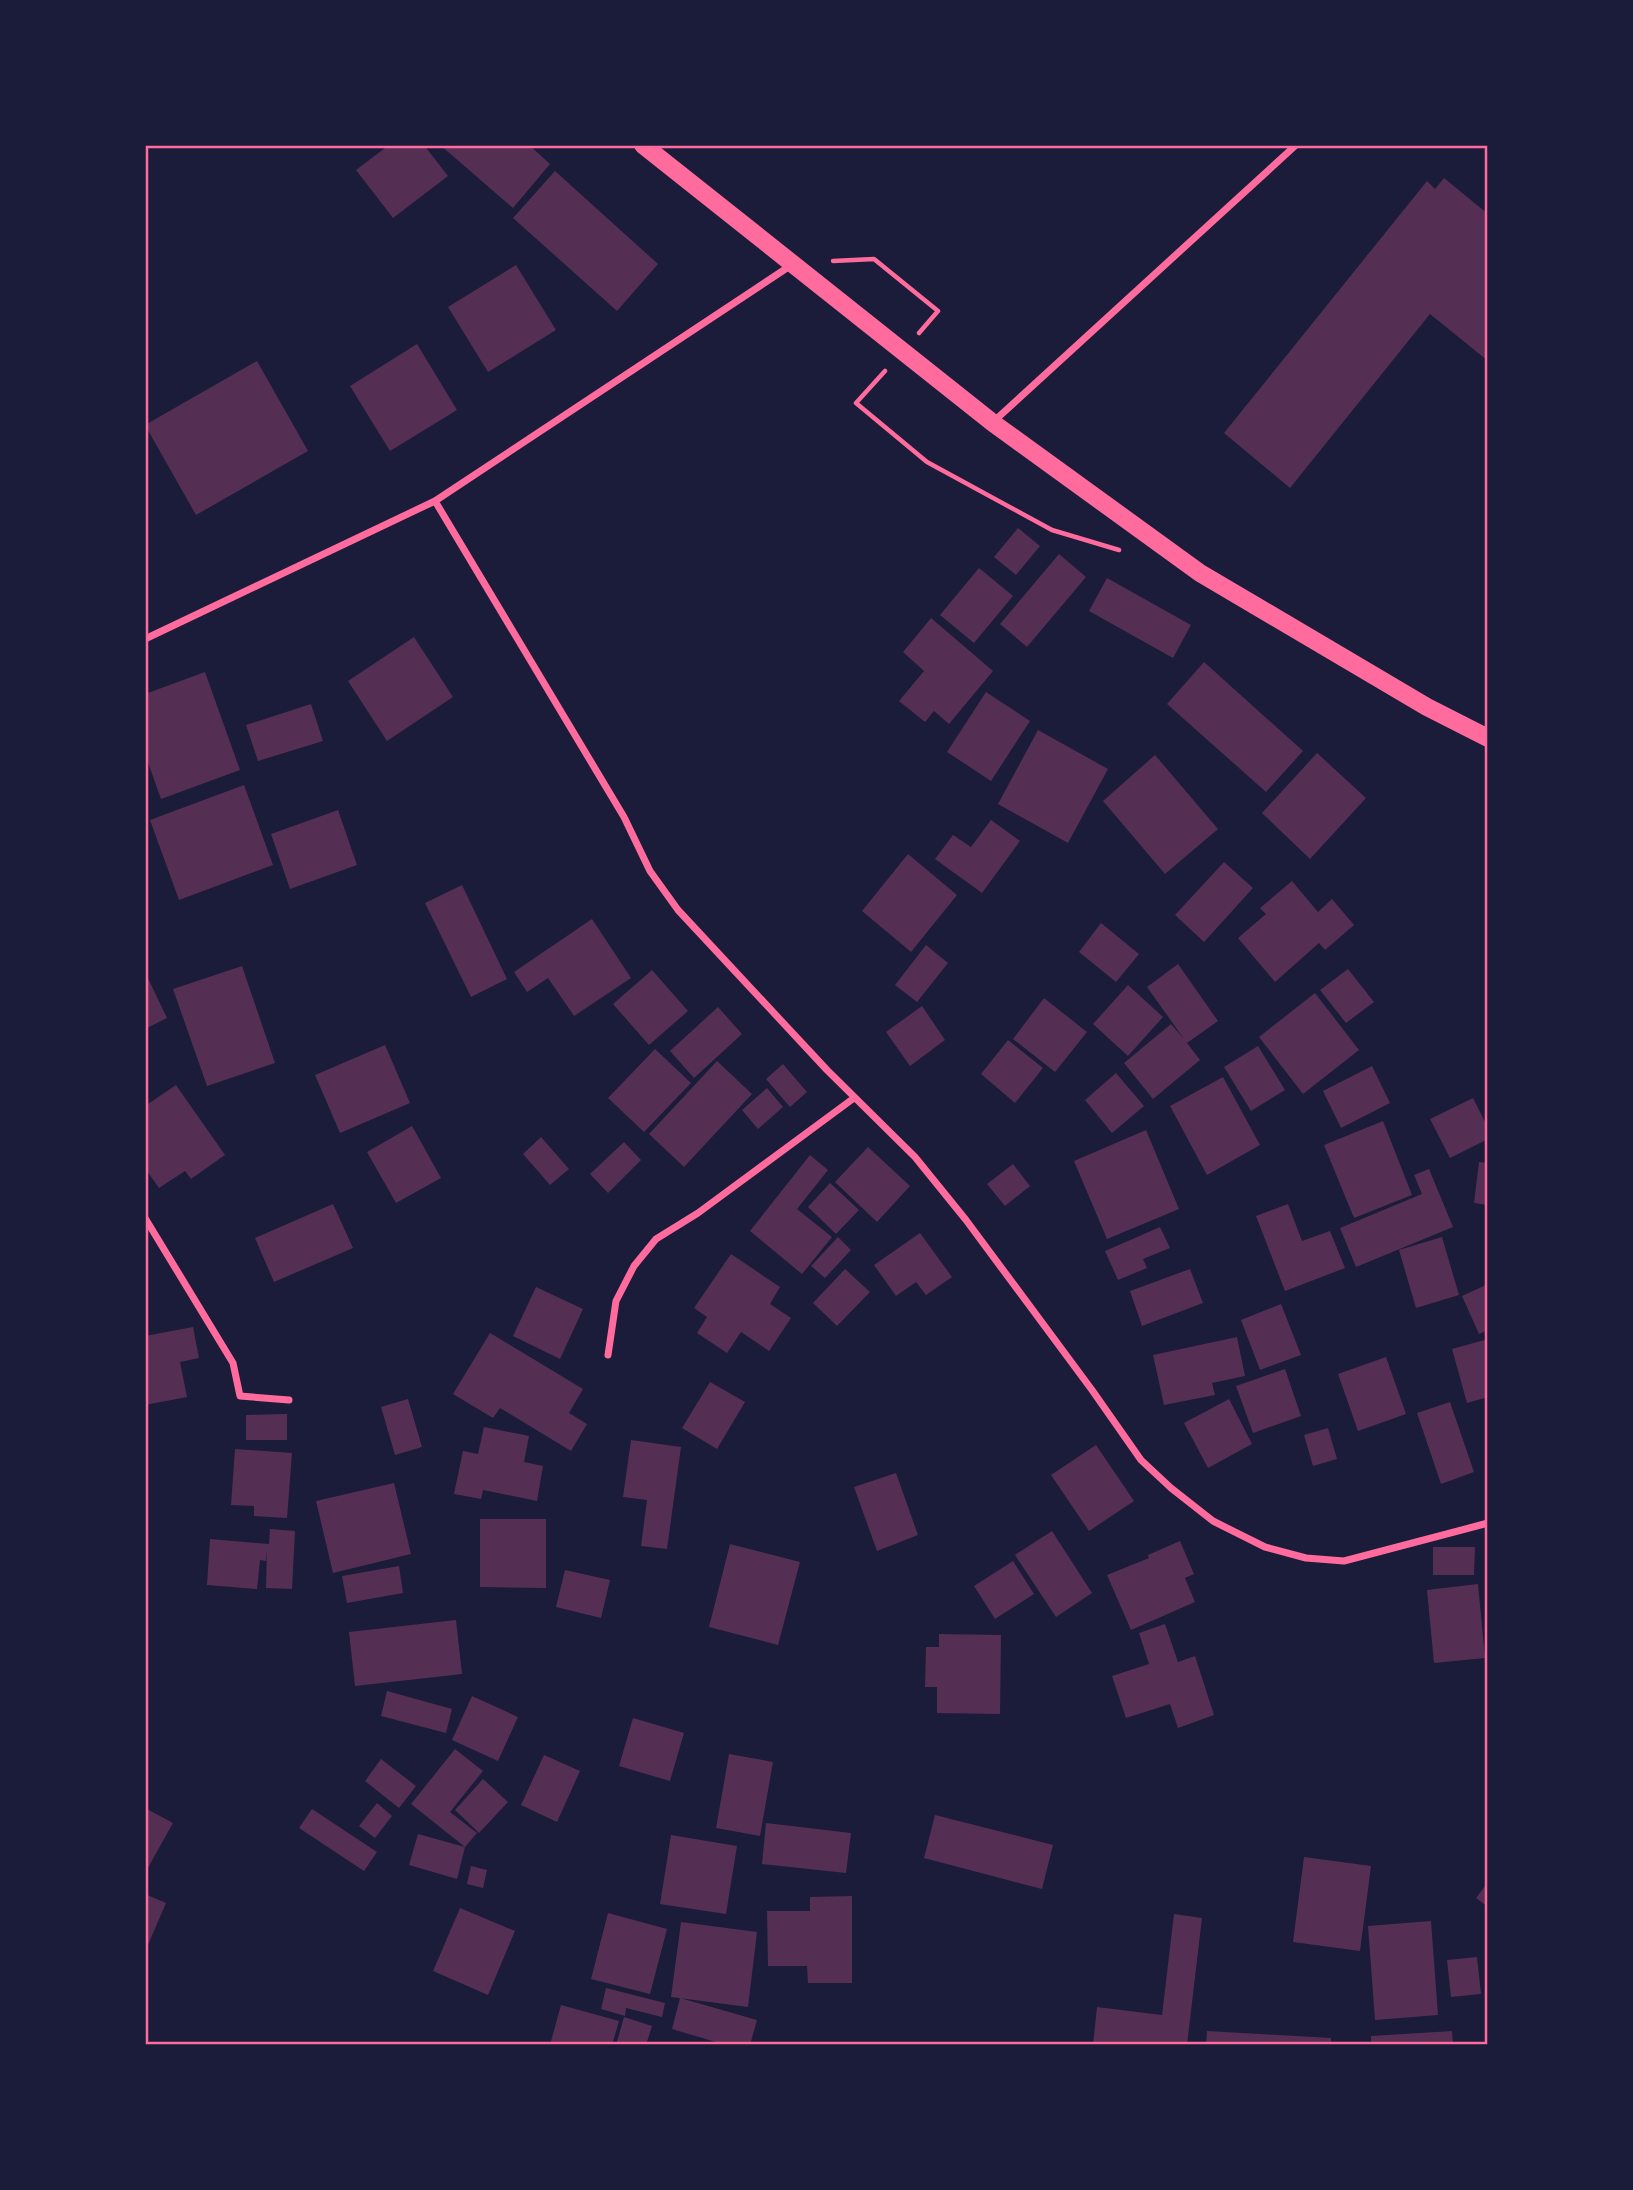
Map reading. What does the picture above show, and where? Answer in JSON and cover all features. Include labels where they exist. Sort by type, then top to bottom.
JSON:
[{"type":"main road","points":[[643,145],[993,423],[1200,573],[1427,708],[1488,738]]},
{"type":"street","points":[[993,423],[1296,145]]},
{"type":"street","points":[[145,639],[435,501],[794,264]]},
{"type":"street","points":[[435,501],[624,817],[650,871],[678,910],[854,1098],[915,1157],[966,1220],[1141,1460],[1213,1521],[1265,1547],[1306,1558],[1344,1561],[1488,1523]]},
{"type":"street","points":[[608,1355],[616,1301],[634,1266],[656,1239],[698,1213],[854,1098]]},
{"type":"street","points":[[145,1218],[233,1363],[240,1396],[289,1400]]},
{"type":"path","points":[[874,259],[938,311]]},
{"type":"path","points":[[856,403],[928,462],[1052,530],[1126,552]]},
{"type":"building","points":[[389,145],[424,145],[448,176],[393,218],[356,170]]},
{"type":"building","points":[[440,145],[529,145],[550,164],[513,208]]},
{"type":"building","points":[[555,171],[658,264],[617,311],[513,218]]},
{"type":"building","points":[[1444,178],[1488,214],[1488,361],[1430,314],[1290,488],[1224,433],[1427,181],[1435,189]]},
{"type":"building","points":[[516,265],[556,330],[488,372],[448,307]]},
{"type":"building","points":[[417,344],[457,410],[390,451],[350,386]]},
{"type":"building","points":[[257,361],[308,451],[196,515],[145,425]]},
{"type":"building","points":[[1018,528],[1040,546],[1016,575],[994,557]]},
{"type":"building","points":[[1059,554],[1086,577],[1027,647],[1000,624]]},
{"type":"building","points":[[979,568],[1013,596],[974,643],[940,615]]},
{"type":"building","points":[[1107,578],[1191,625],[1173,658],[1089,611]]},
{"type":"building","points":[[931,618],[993,671],[949,724],[934,711],[925,722],[899,701],[924,671],[903,652]]},
{"type":"building","points":[[414,637],[453,697],[387,741],[348,681]]},
{"type":"building","points":[[1204,662],[1303,751],[1266,792],[1167,704]]},
{"type":"building","points":[[205,672],[240,770],[161,799],[145,754],[145,694]]},
{"type":"building","points":[[986,692],[1030,721],[991,781],[947,752]]},
{"type":"building","points":[[311,704],[323,741],[258,761],[246,725]]},
{"type":"building","points":[[1038,730],[1108,769],[1068,843],[998,804]]},
{"type":"building","points":[[1317,753],[1366,798],[1310,859],[1262,813]]},
{"type":"building","points":[[1155,755],[1218,829],[1165,874],[1103,801]]},
{"type":"building","points":[[244,785],[273,865],[179,900],[150,820]]},
{"type":"building","points":[[338,810],[357,865],[290,889],[271,834]]},
{"type":"building","points":[[991,820],[1020,841],[982,893],[935,859],[953,835],[971,847]]},
{"type":"building","points":[[908,854],[957,895],[911,952],[862,911]]},
{"type":"building","points":[[1224,862],[1253,888],[1204,942],[1175,915]]},
{"type":"building","points":[[1292,881],[1318,912],[1332,899],[1354,925],[1325,950],[1319,943],[1275,982],[1238,938],[1266,914],[1260,908]]},
{"type":"building","points":[[462,885],[507,979],[471,997],[425,903]]},
{"type":"building","points":[[592,919],[631,978],[574,1016],[548,978],[527,992],[514,972]]},
{"type":"building","points":[[1101,923],[1139,954],[1116,982],[1079,952]]},
{"type":"building","points":[[926,945],[948,963],[917,1002],[895,985]]},
{"type":"building","points":[[1178,964],[1218,1021],[1187,1043],[1200,1060],[1153,1099],[1124,1063],[1171,1024],[1184,1039],[1147,987]]},
{"type":"building","points":[[242,966],[275,1063],[207,1086],[173,989]]},
{"type":"building","points":[[1348,969],[1374,1002],[1346,1023],[1320,990]]},
{"type":"building","points":[[652,970],[688,1011],[649,1045],[613,1004]]},
{"type":"building","points":[[145,972],[167,1018],[145,1029]]},
{"type":"building","points":[[1128,985],[1163,1017],[1128,1056],[1093,1024]]},
{"type":"building","points":[[1315,993],[1359,1050],[1303,1094],[1259,1037]]},
{"type":"building","points":[[1044,998],[1087,1032],[1055,1072],[1013,1039]]},
{"type":"building","points":[[922,1006],[945,1040],[910,1066],[886,1032]]},
{"type":"building","points":[[718,1007],[742,1034],[694,1078],[670,1051]]},
{"type":"building","points":[[1008,1040],[1043,1068],[1015,1103],[981,1074]]},
{"type":"building","points":[[385,1045],[410,1103],[340,1133],[315,1075]]},
{"type":"building","points":[[1258,1046],[1285,1090],[1251,1111],[1224,1067]]},
{"type":"building","points":[[655,1049],[691,1083],[644,1132],[608,1098]]},
{"type":"building","points":[[717,1061],[752,1094],[684,1167],[649,1134]]},
{"type":"building","points":[[783,1064],[807,1092],[790,1107],[766,1079]]},
{"type":"building","points":[[1372,1066],[1390,1103],[1341,1128],[1323,1091]]},
{"type":"building","points":[[1116,1073],[1144,1106],[1112,1133],[1085,1100]]},
{"type":"building","points":[[1223,1077],[1260,1145],[1207,1175],[1170,1106]]},
{"type":"building","points":[[176,1085],[225,1155],[191,1179],[185,1171],[159,1188],[145,1168],[145,1106]]},
{"type":"building","points":[[767,1088],[783,1107],[758,1129],[742,1110]]},
{"type":"building","points":[[1473,1098],[1488,1128],[1488,1139],[1450,1158],[1430,1119]]},
{"type":"building","points":[[1383,1121],[1412,1195],[1354,1218],[1324,1145]]},
{"type":"building","points":[[412,1126],[441,1178],[396,1203],[367,1152]]},
{"type":"building","points":[[1146,1130],[1179,1209],[1107,1239],[1074,1161]]},
{"type":"building","points":[[541,1137],[569,1169],[550,1185],[523,1154]]},
{"type":"building","points":[[624,1142],[641,1160],[608,1193],[590,1174]]},
{"type":"building","points":[[868,1147],[910,1186],[877,1222],[835,1182]]},
{"type":"building","points":[[810,1155],[828,1170],[797,1209],[832,1237],[802,1274],[750,1231]]},
{"type":"building","points":[[1479,1162],[1488,1163],[1488,1205],[1474,1203]]},
{"type":"building","points":[[1013,1164],[1030,1186],[1005,1206],[987,1184]]},
{"type":"building","points":[[1429,1169],[1453,1227],[1356,1267],[1340,1228],[1422,1194],[1414,1175]]},
{"type":"building","points":[[830,1183],[859,1210],[836,1234],[808,1207]]},
{"type":"building","points":[[333,1204],[353,1248],[274,1282],[255,1238]]},
{"type":"building","points":[[1288,1204],[1302,1241],[1330,1231],[1345,1268],[1285,1291],[1256,1216]]},
{"type":"building","points":[[1160,1227],[1170,1248],[1143,1259],[1147,1268],[1118,1280],[1105,1251]]},
{"type":"building","points":[[920,1233],[952,1277],[926,1295],[916,1282],[896,1296],[874,1265]]},
{"type":"building","points":[[838,1237],[851,1250],[825,1278],[811,1266]]},
{"type":"building","points":[[1442,1237],[1459,1295],[1416,1308],[1399,1250]]},
{"type":"building","points":[[731,1254],[780,1287],[770,1304],[791,1318],[769,1351],[741,1332],[727,1353],[697,1333],[707,1317],[694,1308]]},
{"type":"building","points":[[845,1269],[870,1292],[837,1326],[813,1303]]},
{"type":"building","points":[[1190,1269],[1203,1303],[1142,1326],[1130,1291]]},
{"type":"building","points":[[1488,1284],[1488,1330],[1479,1334],[1462,1296]]},
{"type":"building","points":[[536,1287],[583,1309],[560,1359],[513,1336]]},
{"type":"building","points":[[1281,1304],[1301,1355],[1260,1370],[1241,1320]]},
{"type":"building","points":[[193,1327],[199,1358],[180,1362],[187,1397],[145,1405],[145,1336]]},
{"type":"building","points":[[490,1333],[583,1389],[569,1413],[587,1424],[571,1451],[500,1408],[493,1418],[453,1394]]},
{"type":"building","points":[[1237,1337],[1245,1376],[1212,1383],[1215,1395],[1164,1405],[1153,1355]]},
{"type":"building","points":[[1488,1339],[1488,1397],[1467,1403],[1452,1349]]},
{"type":"building","points":[[1386,1357],[1406,1414],[1358,1431],[1338,1374]]},
{"type":"building","points":[[1285,1369],[1301,1416],[1253,1433],[1236,1386]]},
{"type":"building","points":[[710,1382],[745,1402],[717,1449],[682,1428]]},
{"type":"building","points":[[408,1399],[422,1447],[395,1455],[381,1407]]},
{"type":"building","points":[[1229,1399],[1252,1444],[1208,1468],[1184,1423]]},
{"type":"building","points":[[1450,1402],[1474,1472],[1441,1484],[1417,1413]]},
{"type":"building","points":[[287,1414],[287,1440],[246,1440],[246,1415]]},
{"type":"building","points":[[484,1427],[529,1436],[524,1462],[543,1466],[537,1501],[483,1490],[481,1499],[454,1494],[463,1451],[478,1454]]},
{"type":"building","points":[[1328,1428],[1337,1459],[1313,1466],[1304,1435]]},
{"type":"building","points":[[631,1440],[681,1447],[667,1549],[641,1546],[647,1500],[623,1497]]},
{"type":"building","points":[[1096,1445],[1134,1501],[1089,1531],[1051,1475]]},
{"type":"building","points":[[235,1449],[292,1453],[287,1518],[254,1516],[254,1506],[231,1505]]},
{"type":"building","points":[[896,1473],[918,1535],[877,1551],[854,1487]]},
{"type":"building","points":[[394,1483],[411,1554],[333,1573],[316,1501]]},
{"type":"building","points":[[480,1519],[546,1519],[546,1588],[480,1587]]},
{"type":"building","points":[[270,1529],[295,1531],[292,1589],[266,1588],[267,1549],[266,1561],[260,1560],[257,1589],[207,1585],[210,1539],[269,1544]]},
{"type":"building","points":[[1052,1531],[1092,1593],[1056,1617],[1015,1555]]},
{"type":"building","points":[[1180,1541],[1194,1574],[1185,1578],[1195,1602],[1131,1630],[1107,1575],[1149,1558],[1148,1555]]},
{"type":"building","points":[[730,1544],[800,1562],[778,1645],[709,1627]]},
{"type":"building","points":[[1433,1547],[1475,1547],[1474,1575],[1433,1575]]},
{"type":"building","points":[[1013,1561],[1034,1594],[995,1619],[974,1586]]},
{"type":"building","points":[[399,1566],[403,1593],[347,1603],[342,1576]]},
{"type":"building","points":[[565,1570],[610,1580],[601,1618],[556,1607]]},
{"type":"building","points":[[1478,1584],[1485,1658],[1434,1663],[1427,1590]]},
{"type":"building","points":[[456,1620],[462,1674],[355,1686],[349,1632]]},
{"type":"building","points":[[1165,1624],[1178,1662],[1195,1656],[1214,1715],[1178,1728],[1170,1704],[1126,1718],[1112,1676],[1149,1664],[1139,1633]]},
{"type":"building","points":[[939,1634],[1001,1635],[1000,1714],[937,1713],[937,1687],[925,1687],[926,1647],[939,1647]]},
{"type":"building","points":[[387,1691],[452,1709],[446,1733],[381,1716]]},
{"type":"building","points":[[472,1696],[518,1717],[498,1761],[452,1740]]},
{"type":"building","points":[[633,1718],[684,1733],[670,1781],[619,1766]]},
{"type":"building","points":[[455,1749],[483,1771],[450,1812],[477,1833],[465,1847],[411,1804]]},
{"type":"building","points":[[729,1754],[773,1762],[760,1836],[716,1828]]},
{"type":"building","points":[[544,1755],[580,1771],[557,1822],[521,1805]]},
{"type":"building","points":[[381,1759],[416,1786],[399,1808],[365,1781]]},
{"type":"building","points":[[483,1779],[508,1802],[479,1833],[455,1810]]},
{"type":"building","points":[[377,1803],[392,1816],[375,1838],[359,1826]]},
{"type":"building","points":[[145,1808],[173,1823],[145,1873]]},
{"type":"building","points":[[312,1809],[377,1852],[364,1871],[299,1828]]},
{"type":"building","points":[[935,1815],[1053,1845],[1042,1889],[924,1858]]},
{"type":"building","points":[[766,1823],[851,1833],[846,1873],[762,1864]]},
{"type":"building","points":[[418,1834],[465,1847],[457,1879],[409,1865]]},
{"type":"building","points":[[671,1835],[737,1846],[726,1914],[660,1904]]},
{"type":"building","points":[[1304,1857],[1371,1866],[1360,1951],[1293,1942]]},
{"type":"building","points":[[471,1866],[487,1870],[483,1888],[467,1884]]},
{"type":"building","points":[[1488,1882],[1488,1907],[1476,1898]]},
{"type":"building","points":[[145,1894],[166,1903],[147,1947],[145,1946]]},
{"type":"building","points":[[852,1896],[852,1983],[808,1983],[807,1966],[768,1966],[767,1911],[810,1911],[810,1897]]},
{"type":"building","points":[[460,1908],[515,1931],[488,1995],[433,1971]]},
{"type":"building","points":[[608,1913],[667,1929],[650,1994],[591,1979]]},
{"type":"building","points":[[1174,1914],[1202,1918],[1187,2045],[1093,2045],[1097,2007],[1162,2015]]},
{"type":"building","points":[[1431,1921],[1438,2015],[1375,2020],[1368,1926]]},
{"type":"building","points":[[681,1922],[757,1932],[748,2007],[671,1997]]},
{"type":"building","points":[[1477,1957],[1481,1994],[1451,1997],[1447,1960]]},
{"type":"building","points":[[606,1988],[665,2003],[662,2017],[626,2008],[625,2016],[601,2009]]},
{"type":"building","points":[[680,1998],[757,2020],[750,2045],[726,2045],[672,2029]]},
{"type":"building","points":[[561,2005],[619,2021],[612,2045],[550,2045]]},
{"type":"building","points":[[624,2017],[652,2026],[646,2045],[616,2045]]},
{"type":"building","points":[[1207,2031],[1331,2038],[1331,2045],[1206,2045]]},
{"type":"building","points":[[1452,2031],[1453,2045],[1371,2045],[1371,2036]]}]
